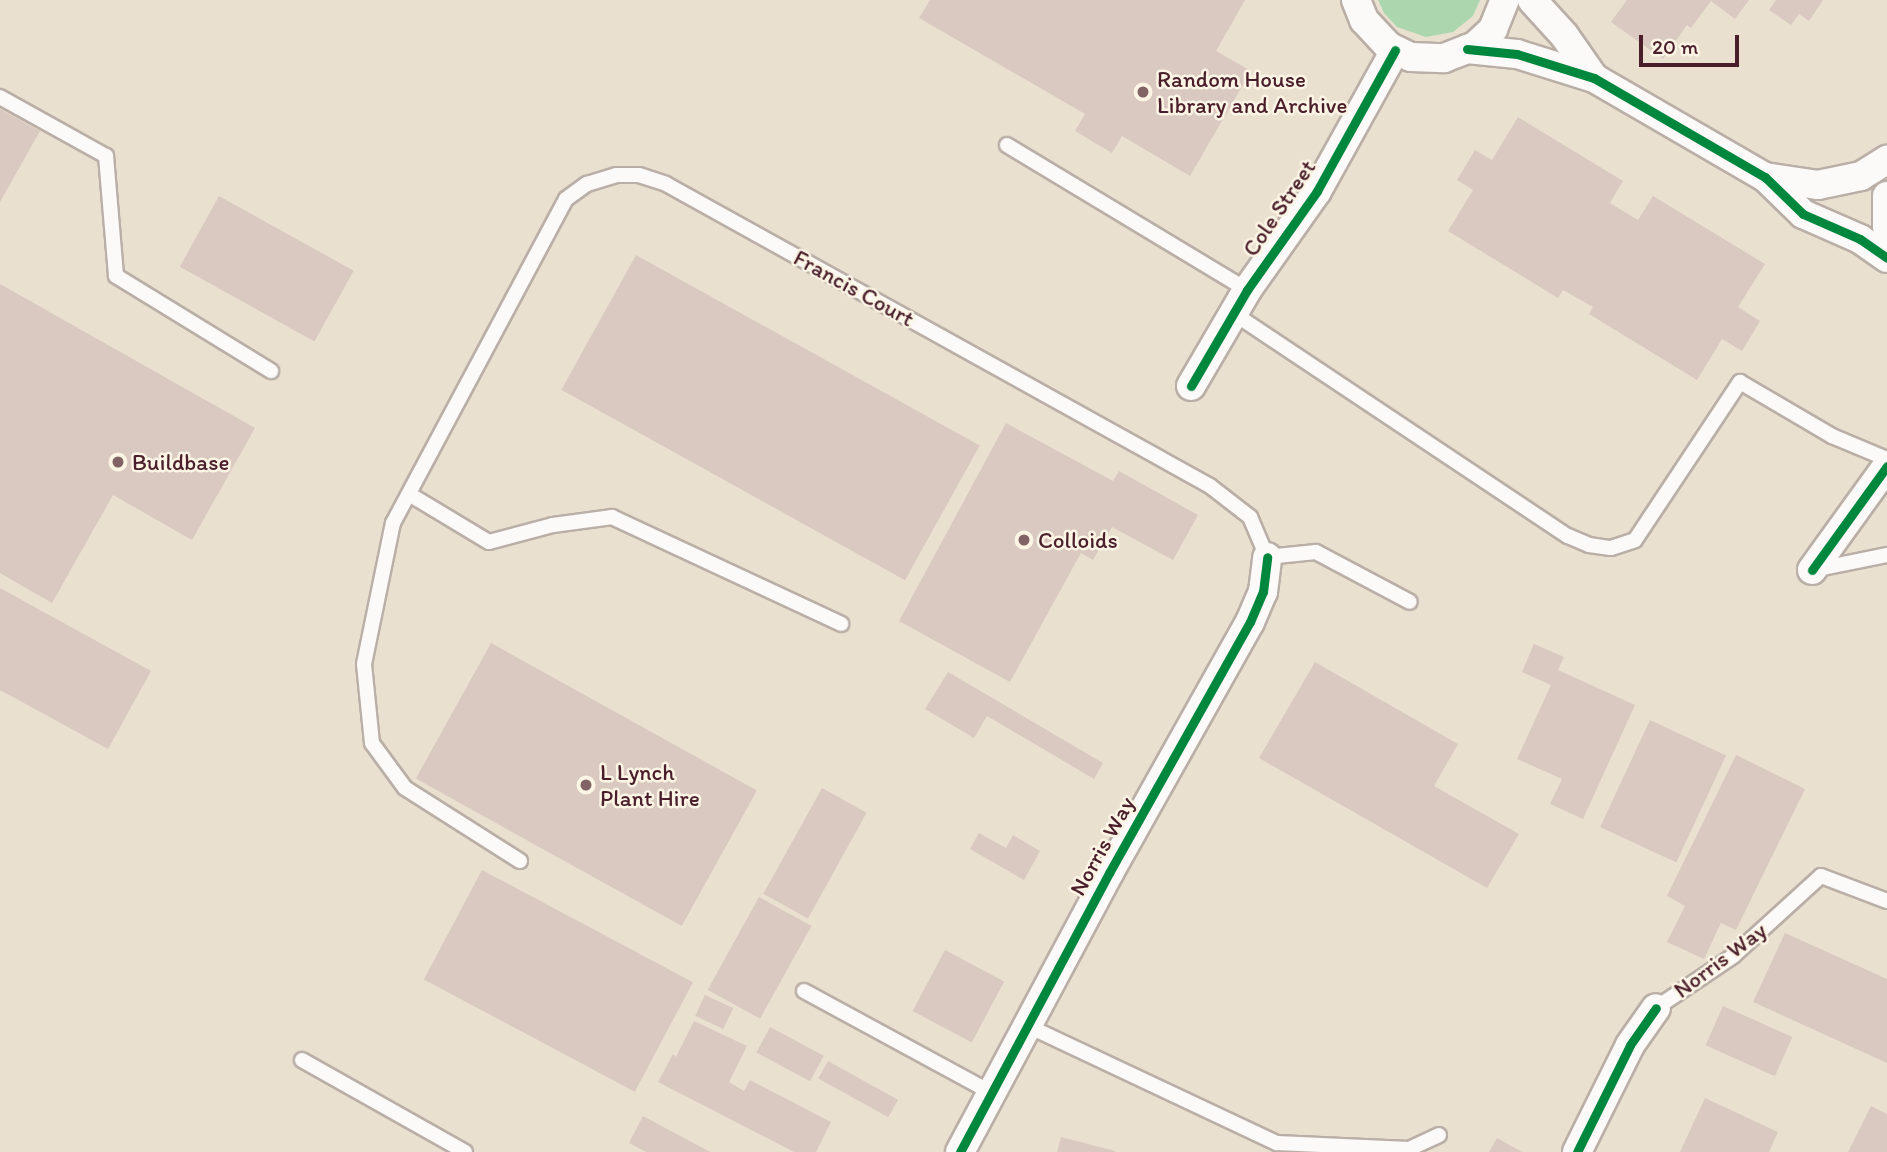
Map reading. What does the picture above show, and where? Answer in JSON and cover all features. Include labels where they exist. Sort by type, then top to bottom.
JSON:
[{"type":"street","points":[[1356,0],[1364,20],[1395,50],[1411,57],[1444,58],[1467,49],[1493,29],[1505,0]]},
{"type":"street","points":[[1532,0],[1564,35],[1594,78]]},
{"type":"street","points":[[1467,49],[1517,54],[1594,78],[1765,177],[1803,214],[1860,239],[1887,258]]},
{"type":"street","name":"Cole Street","points":[[1191,386],[1240,301],[1317,191],[1395,50]]},
{"type":"street","points":[[1765,177],[1818,185],[1861,176],[1887,160]]},
{"type":"street","points":[[1887,196],[1887,226]]},
{"type":"street","points":[[1812,570],[1887,466]]},
{"type":"street","name":"Norris Way","points":[[960,1152],[1250,622],[1263,592],[1267,557]]},
{"type":"street","name":"Norris Way","points":[[1577,1152],[1630,1045],[1656,1008]]},
{"type":"lane","points":[[0,97],[106,156],[116,276],[271,371]]},
{"type":"lane","points":[[1007,145],[1240,301],[1568,536],[1589,545],[1611,548],[1635,540],[1740,382],[1832,436],[1887,459]]},
{"type":"lane","name":"Francis Court","points":[[520,861],[405,788],[372,743],[364,664],[393,523],[566,199],[587,184],[616,174],[639,174],[666,184],[1210,486],[1250,517],[1267,557]]},
{"type":"lane","points":[[409,494],[489,542],[553,524],[612,517],[841,624]]},
{"type":"lane","points":[[1267,557],[1317,552],[1410,602]]},
{"type":"lane","points":[[1812,570],[1887,555]]},
{"type":"lane","name":"Norris Way","points":[[1656,1008],[1733,956],[1821,876],[1887,901]]},
{"type":"lane","points":[[804,991],[992,1093]]},
{"type":"lane","points":[[1028,1026],[1277,1143],[1409,1149],[1439,1135]]},
{"type":"lane","points":[[302,1060],[465,1152]]},
{"type":"green space","points":[[1378,0],[1480,0],[1473,16],[1453,32],[1426,37],[1397,27],[1384,13]]},
{"type":"building","name":"Random House Library and Archive","points":[[930,0],[1245,0],[1216,51],[1251,71],[1190,176],[1122,136],[1112,153],[1075,131],[1085,114],[919,18]]},
{"type":"building","points":[[1627,0],[1749,0],[1735,19],[1711,1],[1691,28],[1687,25],[1663,59],[1611,22]]},
{"type":"building","points":[[1776,0],[1823,0],[1809,21],[1799,14],[1791,25],[1769,10]]},
{"type":"building","points":[[0,109],[40,131],[0,202]]},
{"type":"building","points":[[1518,117],[1623,181],[1610,203],[1638,220],[1653,196],[1765,264],[1738,307],[1760,321],[1742,351],[1722,339],[1697,380],[1589,314],[1593,307],[1563,290],[1558,298],[1448,231],[1473,190],[1457,180],[1475,150],[1492,160]]},
{"type":"building","points":[[219,196],[354,271],[314,342],[180,267]]},
{"type":"building","points":[[636,255],[980,446],[905,580],[561,390]]},
{"type":"building","name":"Buildbase","points":[[0,284],[255,428],[192,540],[113,495],[52,603],[0,573]]},
{"type":"building","name":"Colloids","points":[[1006,423],[1113,481],[1119,471],[1198,515],[1173,560],[1112,527],[1093,560],[1081,553],[1010,682],[899,621]]},
{"type":"building","points":[[0,588],[151,671],[108,749],[0,690]]},
{"type":"building","name":"L Lynch Plant Hire","points":[[491,643],[757,790],[682,926],[416,779]]},
{"type":"building","points":[[1534,644],[1564,657],[1558,670],[1635,705],[1583,819],[1550,804],[1562,779],[1517,759],[1551,685],[1522,672]]},
{"type":"building","points":[[1315,662],[1458,744],[1434,786],[1519,834],[1487,888],[1259,758]]},
{"type":"building","points":[[948,672],[1103,763],[1094,779],[987,716],[974,738],[925,709]]},
{"type":"building","points":[[1650,720],[1726,755],[1676,862],[1600,827]]},
{"type":"building","points":[[1736,755],[1805,789],[1736,930],[1721,923],[1704,959],[1667,942],[1685,906],[1667,896]]},
{"type":"building","points":[[822,788],[867,813],[808,919],[763,894]]},
{"type":"building","points":[[979,833],[1006,848],[1013,835],[1040,851],[1024,880],[970,849]]},
{"type":"building","points":[[482,870],[693,982],[635,1092],[424,979]]},
{"type":"building","points":[[759,897],[811,926],[760,1019],[708,990]]},
{"type":"building","points":[[1785,933],[1887,979],[1887,1063],[1753,1002]]},
{"type":"building","points":[[945,950],[1004,981],[972,1042],[913,1011]]},
{"type":"building","points":[[705,995],[733,1008],[723,1029],[695,1016]]},
{"type":"building","points":[[1723,1006],[1792,1037],[1775,1076],[1706,1045]]},
{"type":"building","points":[[694,1021],[747,1046],[729,1082],[744,1091],[750,1080],[831,1122],[816,1152],[794,1152],[658,1082],[673,1054],[676,1057]]},
{"type":"building","points":[[770,1027],[824,1056],[810,1081],[756,1053]]},
{"type":"building","points":[[828,1061],[898,1100],[888,1117],[818,1078]]},
{"type":"building","points":[[1705,1098],[1778,1132],[1769,1152],[1680,1152]]},
{"type":"building","points":[[1871,1106],[1887,1114],[1887,1152],[1848,1152]]},
{"type":"building","points":[[643,1116],[710,1152],[646,1152],[629,1143]]},
{"type":"building","points":[[1061,1137],[1115,1151],[1115,1152],[1057,1152]]},
{"type":"building","points":[[1497,1138],[1522,1152],[1489,1152]]},
{"type":"cycle path","points":[[1467,49],[1517,54],[1594,78],[1765,177],[1803,214],[1860,239],[1887,258]]},
{"type":"cycle path","points":[[1191,386],[1247,290],[1317,191],[1395,50]]},
{"type":"cycle path","points":[[1812,570],[1887,466]]},
{"type":"cycle path","points":[[960,1152],[1109,873],[1250,622],[1263,592],[1267,557]]},
{"type":"cycle path","points":[[1577,1152],[1630,1045],[1656,1008]]},
{"type":"place","name":"Random House Library and Archive","points":[[1143,92]]},
{"type":"place","name":"Buildbase","points":[[118,462]]},
{"type":"place","name":"Colloids","points":[[1024,540]]},
{"type":"place","name":"L Lynch Plant Hire","points":[[586,785]]}]
